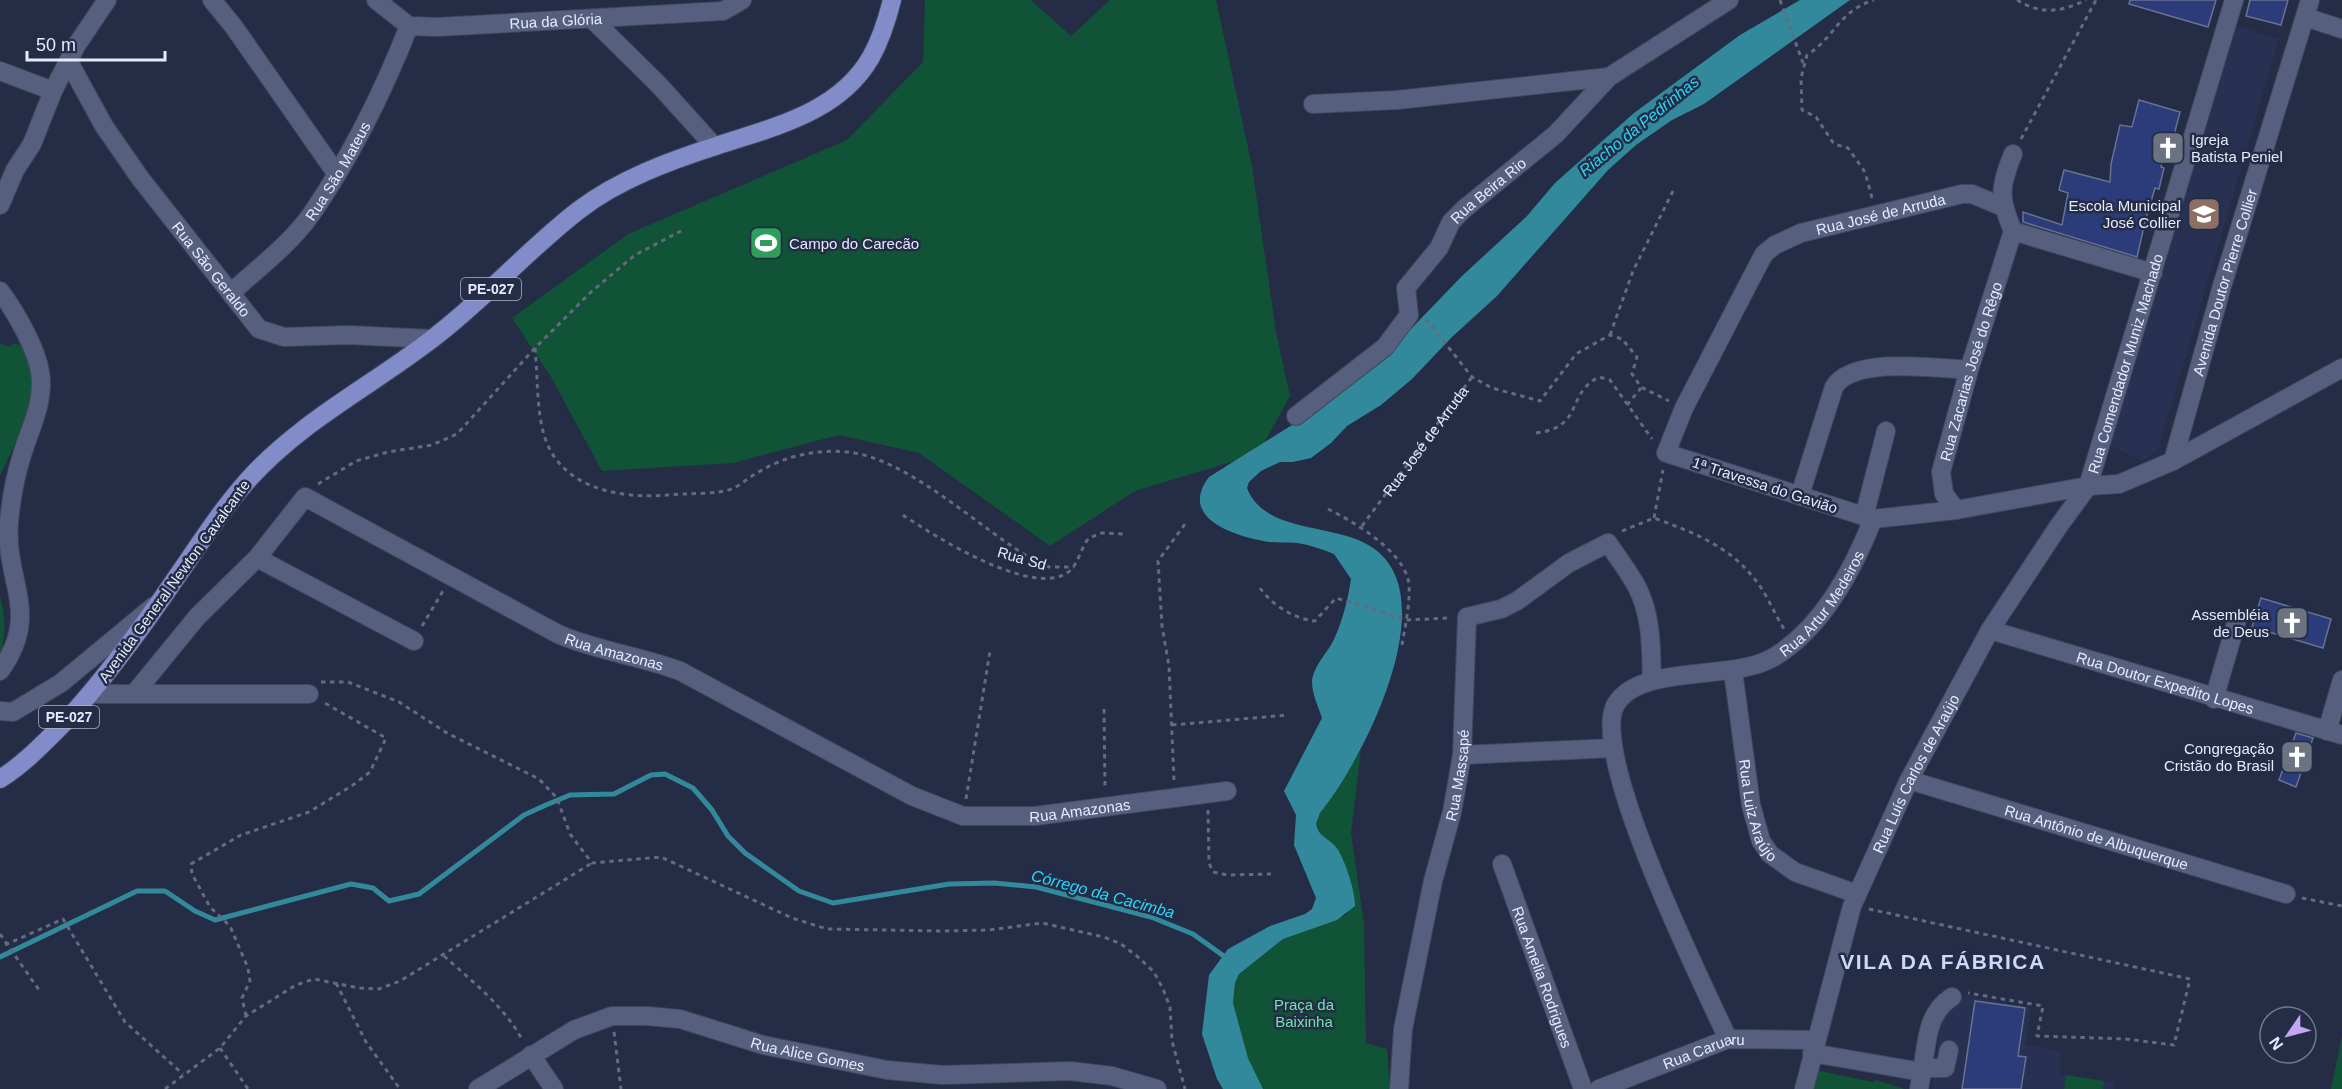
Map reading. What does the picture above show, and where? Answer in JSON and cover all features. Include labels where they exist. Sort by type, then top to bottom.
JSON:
[{"type":"main road","name":"Avenida General Newton Cavalcante","points":[[0,779],[37,750],[91,694],[161,601],[241,488],[284,444],[311,421],[432,339],[581,209],[657,167],[714,146],[782,126],[822,106],[850,84],[871,58],[885,27],[892,0]]},
{"type":"street","points":[[0,205],[15,171],[32,144],[53,92],[87,26],[107,0]]},
{"type":"street","points":[[212,0],[241,36],[336,173]]},
{"type":"street","points":[[376,0],[409,26]]},
{"type":"street","name":"Rua da Glória","points":[[409,26],[470,27],[723,10],[742,0]]},
{"type":"street","name":"Rua Beira Rio","points":[[1296,416],[1385,347],[1409,315],[1406,288],[1438,248],[1451,222],[1488,187],[1556,134],[1609,77],[1729,0]]},
{"type":"street","name":"Rua Comendador Muniz Machado","points":[[2088,486],[2234,0]]},
{"type":"street","points":[[2307,9],[2342,29]]},
{"type":"street","name":"Avenida Doutor Pierre Collier","points":[[2173,461],[2222,286],[2307,9]]},
{"type":"street","points":[[592,19],[658,84],[714,146]]},
{"type":"street","name":"Rua São Mateus","points":[[232,292],[302,225],[369,118],[409,26]]},
{"type":"street","name":"Rua São Geraldo","points":[[69,62],[104,126],[140,178],[198,255],[232,292],[249,319],[259,329],[284,337],[349,335],[432,339]]},
{"type":"street","points":[[0,71],[53,92]]},
{"type":"street","points":[[1312,104],[1397,100],[1609,77]]},
{"type":"street","points":[[2013,154],[2001,190],[2002,207],[2013,231],[2153,273]]},
{"type":"street","name":"Rua José de Arruda","points":[[1666,453],[1684,408],[1764,254],[1785,239],[1801,233],[1962,194],[1972,194],[2002,207]]},
{"type":"street","name":"Rua Zacarias José do Rêgo","points":[[1956,510],[1944,494],[1941,472],[1969,370],[2013,231]]},
{"type":"street","points":[[0,291],[28,339],[40,370],[42,389],[40,406],[14,482],[9,523],[12,569],[21,603],[20,628],[12,652],[0,671]]},
{"type":"street","points":[[1800,495],[1834,387],[1844,376],[1899,366],[1969,370]]},
{"type":"street","points":[[1868,518],[1956,510],[2088,486],[2119,484],[2173,461],[2342,368]]},
{"type":"street","name":"Rua Artur Medeiros","points":[[1728,1039],[1635,825],[1623,792],[1613,747],[1612,718],[1616,704],[1626,694],[1652,681],[1750,668],[1773,658],[1813,622],[1837,592],[1868,518],[1886,431]]},
{"type":"street","name":"1ª Travessa do Gavião","points":[[1666,453],[1868,518]]},
{"type":"street","name":"Rua Luís Carlos de Araújo","points":[[1804,1089],[1854,900],[1909,780],[1990,630],[2052,535],[2088,486]]},
{"type":"street","points":[[134,694],[197,617],[257,558],[305,497]]},
{"type":"street","name":"Rua Amazonas","points":[[305,497],[582,644],[653,661],[680,671],[912,796],[963,816],[1023,816],[1227,791]]},
{"type":"street","points":[[1467,617],[1501,609],[1517,601],[1569,563],[1608,543],[1637,587],[1644,604],[1651,637],[1652,681]]},
{"type":"street","points":[[257,558],[414,641]]},
{"type":"street","points":[[0,711],[13,712],[61,682],[161,601]]},
{"type":"street","name":"Rua Massapé","points":[[1399,1089],[1403,1029],[1432,881],[1452,812],[1462,755],[1467,617]]},
{"type":"street","points":[[2214,699],[2237,620]]},
{"type":"street","name":"Rua Doutor Expedito Lopes","points":[[1990,630],[2214,699],[2335,733]]},
{"type":"street","name":"Rua Luiz Araújo","points":[[1733,671],[1751,806],[1761,841],[1776,860],[1795,872],[1854,900]]},
{"type":"street","points":[[2335,733],[2342,680]]},
{"type":"street","points":[[91,694],[309,694]]},
{"type":"street","points":[[1462,755],[1613,747]]},
{"type":"street","name":"Rua Antônio de Albuquerque","points":[[1909,780],[2286,894]]},
{"type":"street","name":"Rua Amelia Rodrigues","points":[[1502,864],[1583,1089]]},
{"type":"street","points":[[1949,1050],[1945,1068],[1922,1076],[1930,1025],[1940,1005],[1952,997]]},
{"type":"street","name":"Rua Alice Gomes","points":[[478,1089],[573,1030],[612,1016],[680,1019],[763,1045],[887,1070],[944,1075],[1070,1071],[1112,1076],[1156,1089]]},
{"type":"street","name":"Rua Caruaru","points":[[1599,1089],[1728,1039],[1814,1047],[1922,1076]]},
{"type":"street","points":[[531,1055],[554,1089]]},
{"type":"path","points":[[1780,0],[1785,7],[1803,65]]},
{"type":"path","points":[[1874,0],[1859,4],[1843,17],[1825,40],[1807,55],[1803,65],[1800,93],[1802,110],[1816,117],[1834,144],[1848,148],[1865,172],[1876,215]]},
{"type":"path","points":[[2016,0],[2046,12],[2067,9],[2086,0]]},
{"type":"path","points":[[2013,154],[2096,0]]},
{"type":"path","points":[[1673,191],[1633,271],[1610,335],[1622,339],[1637,357],[1632,374],[1641,387],[1684,408]]},
{"type":"path","points":[[305,497],[333,473],[356,461],[388,452],[432,445],[457,434],[591,292],[635,255],[681,231]]},
{"type":"path","points":[[1422,313],[1472,377]]},
{"type":"path","name":"Rua José de Arruda","points":[[1362,525],[1472,377],[1492,388],[1540,401],[1576,354],[1610,335]]},
{"type":"path","points":[[536,348],[541,422],[546,440],[562,465],[589,485],[604,492],[635,497],[733,489],[759,471],[802,454],[849,452],[872,457],[899,470],[1035,561],[1049,567],[1074,567],[1089,538],[1102,533],[1124,534]]},
{"type":"path","points":[[1536,433],[1553,431],[1568,420],[1585,384],[1599,377],[1610,380],[1650,437],[1666,453],[1654,518]]},
{"type":"path","points":[[1627,405],[1641,387]]},
{"type":"path","points":[[1328,509],[1362,525],[1397,561],[1408,579],[1402,645]]},
{"type":"path","name":"Rua Sd","points":[[903,515],[937,538],[1024,575],[1051,579],[1067,573],[1074,567]]},
{"type":"path","points":[[1608,543],[1626,528],[1654,518],[1706,539],[1736,558],[1755,578],[1785,630],[1790,645]]},
{"type":"path","points":[[1175,797],[1169,666],[1162,626],[1158,561],[1185,524]]},
{"type":"path","points":[[414,641],[451,575]]},
{"type":"path","points":[[1260,588],[1270,602],[1306,620],[1316,621],[1336,598],[1406,620],[1467,617]]},
{"type":"path","points":[[963,816],[990,651]]},
{"type":"path","points":[[246,1016],[242,998],[250,981],[248,968],[230,926],[212,909],[192,874],[194,861],[261,826],[309,812],[370,772],[386,738],[309,694],[322,681],[337,680],[359,685],[399,702],[447,733],[539,778],[556,798],[570,834],[592,863]]},
{"type":"path","points":[[1104,709],[1106,805]]},
{"type":"path","points":[[1172,725],[1288,715]]},
{"type":"path","points":[[1208,793],[1209,863],[1213,872],[1228,875],[1271,874]]},
{"type":"path","points":[[165,1089],[220,1048],[246,1016],[296,985],[314,979],[359,988],[379,988],[400,981],[592,863],[661,856],[792,918],[827,929],[955,931],[1042,923],[1121,944],[1154,972],[1163,989],[1170,1008],[1172,1041],[1185,1089]]},
{"type":"path","points":[[2286,894],[2342,906]]},
{"type":"path","points":[[1854,900],[2190,979],[2174,1045],[2126,1039],[2037,1036],[2043,1006],[1966,993],[1952,997]]},
{"type":"path","points":[[6,945],[63,919],[125,1022],[183,1074]]},
{"type":"path","points":[[0,934],[39,990]]},
{"type":"path","points":[[444,956],[494,1000],[515,1026],[531,1055]]},
{"type":"path","points":[[336,983],[366,1042],[399,1089]]},
{"type":"path","points":[[612,1016],[621,1089]]},
{"type":"path","points":[[220,1048],[248,1089]]},
{"type":"shaded area","name":"Escola Municipal José Collier","points":[[2237,26],[2279,39],[2160,444],[2155,453],[2143,461],[2110,446]]},
{"type":"shaded area","points":[[1966,996],[2031,1007],[2026,1045],[2061,1051],[2059,1074],[2114,1082],[2113,1089],[1932,1089],[1943,1008]]},
{"type":"green space","points":[[925,0],[1031,0],[1071,36],[1110,0],[1216,0],[1252,166],[1276,332],[1290,396],[1258,454],[1135,491],[1050,546],[919,453],[839,435],[733,463],[602,471],[551,377],[512,318],[628,234],[847,140],[923,62]]},
{"type":"green space","points":[[10,343],[26,346],[38,356],[34,403],[0,476],[0,344],[12,347]]},
{"type":"green space","points":[[0,596],[4,640],[0,654]]},
{"type":"green space","name":"Praça da Baixinha","points":[[1361,750],[1351,833],[1364,924],[1366,1043],[1387,1049],[1390,1089],[1263,1089],[1248,1058],[1233,1003],[1235,983],[1239,974],[1283,939],[1346,915],[1355,900],[1341,856],[1319,832],[1316,824],[1320,813]]},
{"type":"green space","points":[[2342,1035],[2342,1089],[2331,1089]]},
{"type":"green space","points":[[1815,1070],[1873,1082],[1876,1080],[1905,1089],[1810,1089]]},
{"type":"green space","points":[[2066,1075],[2104,1081],[2103,1089],[2064,1089]]},
{"type":"water","name":"Riacho da Pedrinhas","points":[[1800,0],[1850,0],[1704,104],[1672,120],[1636,145],[1608,170],[1497,296],[1452,337],[1412,379],[1381,405],[1347,426],[1331,443],[1311,458],[1280,462],[1261,471],[1249,482],[1247,488],[1256,503],[1284,521],[1338,534],[1370,546],[1392,569],[1401,601],[1400,638],[1390,678],[1375,719],[1357,757],[1320,813],[1316,824],[1319,831],[1335,846],[1342,857],[1355,906],[1337,920],[1283,939],[1239,974],[1235,983],[1233,1003],[1248,1058],[1263,1089],[1223,1089],[1217,1079],[1202,1034],[1209,975],[1228,949],[1270,926],[1305,914],[1312,909],[1316,898],[1294,845],[1296,815],[1284,791],[1322,718],[1313,691],[1313,676],[1338,630],[1351,579],[1334,554],[1302,544],[1269,542],[1242,536],[1215,523],[1205,515],[1200,504],[1201,492],[1209,477],[1308,415],[1378,363],[1462,276],[1527,216],[1555,183],[1634,113],[1740,35]]},
{"type":"building","points":[[2130,0],[2216,0],[2208,27],[2129,4]]},
{"type":"building","points":[[2250,0],[2288,0],[2281,25],[2246,16]]},
{"type":"building","points":[[2139,100],[2180,112],[2174,135],[2168,133],[2159,189],[2155,188],[2137,257],[2023,222],[2023,212],[2062,225],[2068,193],[2059,190],[2064,170],[2110,182],[2111,164],[2120,125],[2132,127]]},
{"type":"building","name":"Assembléia de Deus","points":[[2261,598],[2331,619],[2323,648],[2252,627]]},
{"type":"building","name":"Congregação Cristão do Brasil","points":[[2296,733],[2313,738],[2296,787],[2279,780]]},
{"type":"building","points":[[1975,1001],[2025,1008],[2018,1056],[2026,1057],[2021,1089],[1962,1089]]},
{"type":"waterway","name":"Córrego da Cacimba","points":[[0,957],[137,891],[165,891],[195,911],[215,920],[351,884],[373,888],[389,901],[419,894],[524,815],[570,795],[614,794],[651,775],[665,774],[693,788],[712,810],[728,836],[745,853],[799,891],[833,903],[949,884],[994,883],[1036,887],[1151,917],[1193,934],[1228,959]]},
{"type":"place","name":"Igreja Batista Peniel","points":[[2168,148]]},
{"type":"place","name":"Escola Municipal José Collier","points":[[2204,214]]},
{"type":"place","name":"Campo do Carecão","points":[[766,243]]},
{"type":"place","name":"Assembléia de Deus","points":[[2292,623]]},
{"type":"place","name":"Congregação Cristão do Brasil","points":[[2297,757]]},
{"type":"district","name":"VILA DA FÁBRICA","points":[[1943,961]]}]
